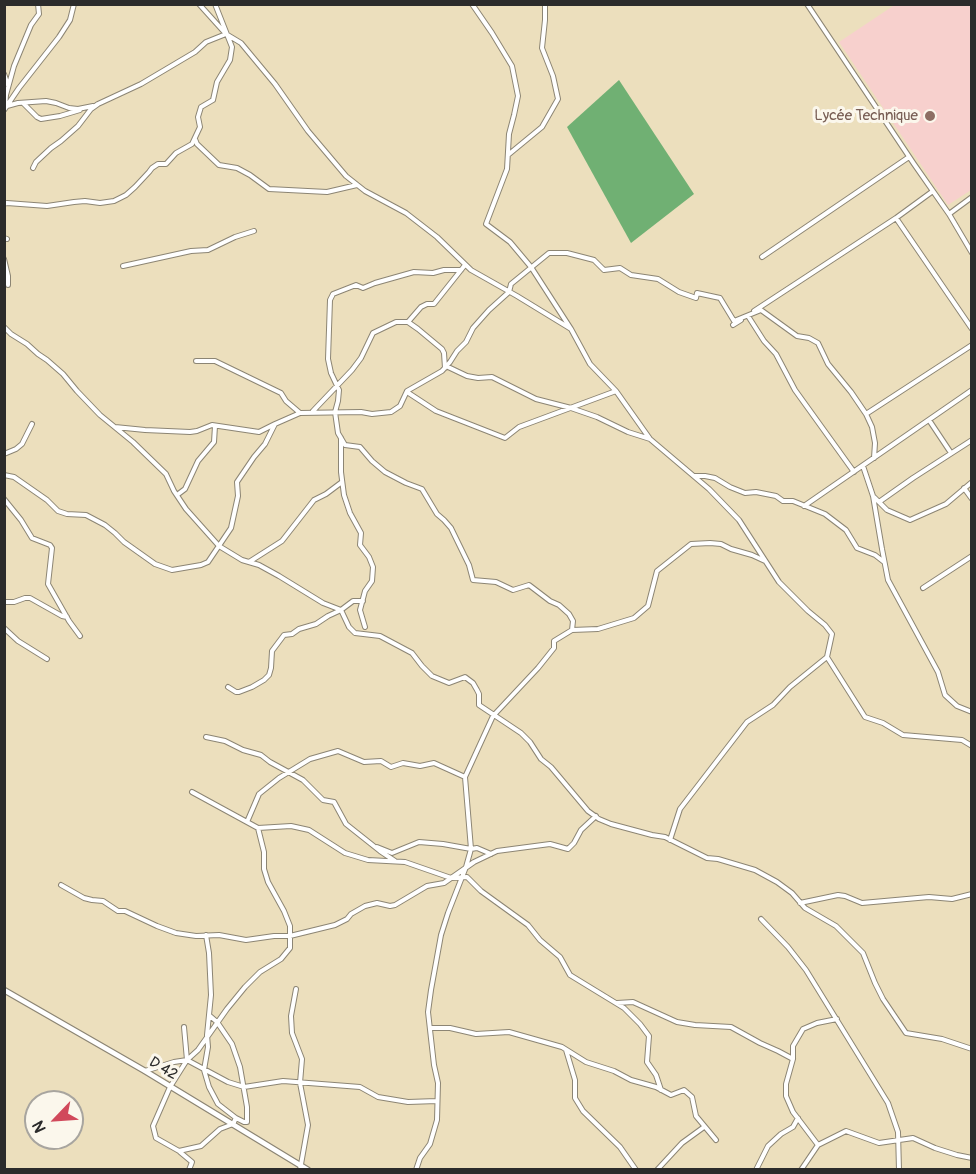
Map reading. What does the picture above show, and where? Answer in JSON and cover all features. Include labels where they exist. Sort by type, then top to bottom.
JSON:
[{"type":"street","points":[[5,108],[5,95],[14,66],[31,25],[39,14],[38,4]]},
{"type":"street","points":[[5,108],[59,37],[70,20],[74,4]]},
{"type":"street","points":[[199,4],[226,34],[241,43],[275,84],[308,131],[346,176],[365,191],[406,213],[437,237],[471,270],[571,329]]},
{"type":"street","points":[[4,204],[47,206],[74,202],[114,201],[126,195],[152,168],[158,164],[166,164],[176,153],[192,144],[200,127],[198,117],[201,107],[213,100],[217,82],[230,60],[232,46],[215,4]]},
{"type":"street","points":[[472,4],[512,66],[518,96],[509,134],[507,169],[486,224],[510,242],[531,267],[591,364],[616,391],[650,439],[709,489],[739,520],[779,582],[832,634],[826,657],[790,687],[773,705],[747,722],[680,809],[670,840]]},
{"type":"street","points":[[508,155],[542,127],[558,99],[553,76],[542,48],[545,4]]},
{"type":"street","points":[[807,4],[949,214],[972,253]]},
{"type":"street","points":[[23,103],[36,117],[41,119],[96,105],[141,84],[195,52],[206,42],[226,34]]},
{"type":"street","points":[[4,74],[9,87]]},
{"type":"street","points":[[5,108],[23,103],[46,101],[69,108],[86,108]]},
{"type":"street","points":[[33,168],[42,156],[78,126],[96,105]]},
{"type":"street","points":[[195,139],[197,144],[219,165],[237,168],[270,189],[327,192],[357,185]]},
{"type":"street","points":[[762,257],[909,157]]},
{"type":"street","points":[[733,325],[896,218],[933,191]]},
{"type":"street","points":[[949,214],[972,197]]},
{"type":"street","points":[[896,218],[972,329]]},
{"type":"street","points":[[123,266],[190,250],[208,250],[254,231]]},
{"type":"street","points":[[115,427],[190,432],[215,426],[259,432],[300,413],[391,412],[400,406],[407,391],[446,367],[489,310],[509,292],[511,284],[549,253],[567,253],[594,260],[604,270],[620,268],[631,275],[658,279],[679,292],[696,298],[697,293],[720,298],[734,321],[761,310],[797,336],[809,338],[818,343],[828,364],[866,414],[872,427],[875,443],[874,458]]},
{"type":"street","points":[[4,259],[8,285]]},
{"type":"street","points":[[408,322],[421,307],[434,304],[465,265]]},
{"type":"street","points":[[461,270],[444,270],[433,273],[414,272],[363,288],[356,285],[333,294],[330,300],[328,359],[331,373],[339,390],[335,412],[338,433],[345,445],[360,447],[385,472],[422,489],[436,514],[451,528],[469,565],[473,580],[496,582],[513,590],[529,585],[569,614],[573,621],[572,630]]},
{"type":"street","points":[[748,315],[764,341],[776,354],[795,390],[854,472]]},
{"type":"street","points":[[312,412],[352,370],[361,358],[373,333],[396,322],[408,322],[442,349],[446,367]]},
{"type":"street","points":[[4,327],[63,374],[100,415],[133,442],[166,474],[186,509],[219,546],[242,560],[259,565],[323,603],[340,610],[356,633],[380,636],[412,653],[432,676],[449,683],[465,677],[480,694],[479,705],[521,733],[588,812],[599,819],[665,837],[707,858],[755,870],[777,882],[792,893],[805,908],[836,926],[863,953],[883,999],[906,1033],[942,1039],[972,1049]]},
{"type":"street","points":[[866,414],[972,345]]},
{"type":"street","points":[[196,361],[215,361],[281,393],[286,401],[300,413]]},
{"type":"street","points":[[446,367],[467,376],[492,377],[536,399],[572,408],[650,439]]},
{"type":"street","points":[[804,506],[972,390]]},
{"type":"street","points":[[407,391],[436,411],[505,438],[519,427],[616,391]]},
{"type":"street","points":[[928,420],[951,453]]},
{"type":"street","points":[[4,454],[22,444],[32,424]]},
{"type":"street","points":[[4,475],[14,477],[47,500],[58,511],[67,514],[86,514],[105,525],[154,564],[172,570],[201,565],[208,562],[231,528],[238,496],[237,482],[265,444],[275,424]]},
{"type":"street","points":[[177,495],[185,489],[198,461],[214,442],[215,426]]},
{"type":"street","points":[[341,438],[344,495],[350,513],[361,533],[360,545],[373,567],[372,581],[365,591],[360,610],[365,627]]},
{"type":"street","points":[[879,502],[972,440]]},
{"type":"street","points":[[862,466],[873,496],[888,580],[938,672],[945,695],[957,706],[972,712]]},
{"type":"street","points":[[694,476],[715,478],[745,494],[756,492],[776,496],[783,501],[793,501],[825,514],[846,530],[857,548],[875,555],[885,563]]},
{"type":"street","points":[[249,562],[282,541],[315,500],[342,481]]},
{"type":"street","points":[[873,496],[887,510],[910,520],[946,504],[972,482]]},
{"type":"street","points":[[964,488],[972,499]]},
{"type":"street","points":[[4,499],[32,538],[51,545],[48,584],[80,636]]},
{"type":"street","points":[[416,1170],[420,1158],[430,1144],[437,1119],[438,1083],[428,1012],[431,990],[441,935],[471,849],[465,777],[493,716],[538,669],[554,648],[554,641],[572,630],[598,629],[634,618],[648,606],[657,571],[691,544],[721,544],[765,561]]},
{"type":"street","points":[[923,588],[972,556]]},
{"type":"street","points":[[4,608],[5,602],[30,598],[67,617]]},
{"type":"street","points":[[228,687],[239,692],[264,680],[271,668],[272,651],[284,635],[316,624],[353,601],[363,601]]},
{"type":"street","points":[[4,628],[18,640],[47,658]]},
{"type":"street","points":[[826,657],[865,717],[883,723],[903,735],[962,740],[972,746]]},
{"type":"street","points":[[206,737],[261,754],[270,762],[290,771],[303,780],[323,800],[334,802],[346,824],[396,861]]},
{"type":"street","points":[[247,822],[259,794],[310,759],[338,752],[364,762],[381,760],[392,767],[403,763],[420,766],[435,763],[465,777]]},
{"type":"street","points":[[192,792],[258,828],[291,826],[309,830],[345,853],[368,860],[405,862],[451,878],[467,877],[481,891],[528,925],[540,940],[560,957],[570,975],[624,1008],[640,1024],[649,1036],[647,1062],[656,1075],[661,1090]]},
{"type":"street","points":[[60,885],[84,898],[103,901],[118,911],[125,911],[167,930],[185,935],[246,940],[290,936],[335,925],[365,906],[377,903],[395,905],[427,886],[444,883],[474,862],[497,851],[550,844],[568,849],[596,816]]},
{"type":"street","points":[[189,1170],[192,1162],[179,1151],[156,1138],[153,1126],[170,1087],[187,1060],[198,1050],[227,1009],[260,972],[281,959],[290,948],[290,926],[264,869],[264,852],[258,828]]},
{"type":"street","points":[[373,845],[393,853],[418,842],[477,848],[492,854]]},
{"type":"street","points":[[800,903],[838,895],[862,903],[929,897],[952,899],[972,894]]},
{"type":"street","points":[[761,919],[788,946],[806,970],[888,1103],[896,1123],[899,1170]]},
{"type":"street","points":[[206,935],[211,985],[208,1047],[204,1070],[209,1087],[218,1104],[236,1118],[247,1122],[247,1107],[237,1055],[217,1022],[210,1016]]},
{"type":"street","points":[[296,989],[291,1016],[292,1033],[302,1059],[300,1083],[308,1125],[300,1167]]},
{"type":"street","name":"D 42","points":[[4,990],[145,1071],[308,1170]]},
{"type":"street","points":[[616,1003],[633,1002],[677,1022],[731,1027],[793,1059]]},
{"type":"street","points":[[818,1145],[798,1118],[786,1096],[786,1084],[793,1059],[793,1046],[803,1029],[817,1023],[837,1019]]},
{"type":"street","points":[[184,1027],[187,1060]]},
{"type":"street","points":[[430,1028],[450,1028],[476,1034],[509,1032],[562,1047],[586,1062],[672,1095],[684,1090],[692,1097],[696,1116],[716,1140]]},
{"type":"street","points":[[566,1050],[575,1080],[575,1098],[620,1147],[636,1170]]},
{"type":"street","points":[[145,1071],[187,1060],[228,1082],[244,1087],[283,1081],[360,1087],[378,1097],[408,1102],[437,1101]]},
{"type":"street","points":[[179,1151],[201,1146],[220,1129],[233,1124],[236,1118]]},
{"type":"street","points":[[756,1170],[768,1146],[793,1127],[798,1118]]},
{"type":"street","points":[[657,1170],[682,1143],[704,1127]]},
{"type":"street","points":[[801,1170],[818,1145],[846,1131],[879,1143],[913,1138],[934,1148],[972,1158]]},
{"type":"shaded area","name":"Lycée Technique","points":[[896,4],[971,5],[971,190],[948,205],[839,42]]},
{"type":"green space","points":[[619,80],[694,194],[631,243],[567,127]]},
{"type":"place","name":"Lycée Technique","points":[[930,116]]}]
